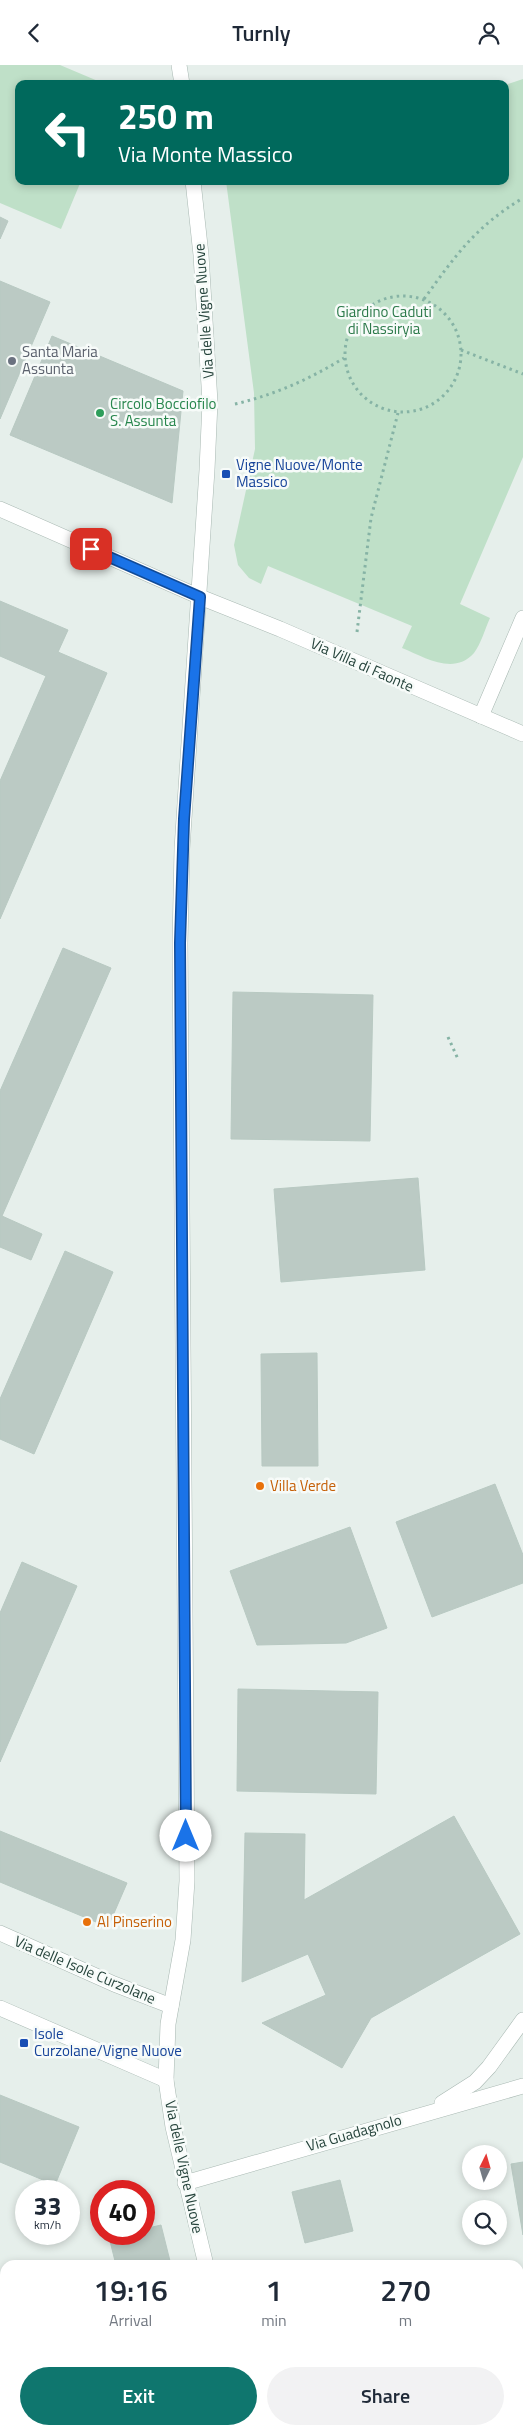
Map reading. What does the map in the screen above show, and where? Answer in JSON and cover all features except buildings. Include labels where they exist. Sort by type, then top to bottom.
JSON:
[{"type":"street","points":[[180,65],[182,80]]},
{"type":"street","name":"Via delle Vigne Nuove","points":[[193,185],[201,255],[210,402],[200,597],[183,842],[180,943],[187,1881],[183,1939],[166,2040],[166,2080],[172,2127],[205,2260]]},
{"type":"street","name":"Via Villa di Faonte","points":[[0,509],[200,597],[280,629],[523,734]]},
{"type":"street","points":[[481,716],[523,618]]},
{"type":"street","name":"Via delle Isole Curzolane","points":[[0,1933],[114,1984],[171,2006]]},
{"type":"street","points":[[0,2008],[166,2080]]},
{"type":"street","points":[[428,2112],[475,2082],[501,2053],[523,2019]]},
{"type":"street","name":"Via Guadagnolo","points":[[185,2183],[215,2176],[311,2145],[523,2086]]},
{"type":"path","points":[[424,299],[468,240],[492,219],[523,199]]},
{"type":"path","points":[[407,296],[424,299],[438,307],[450,319],[458,334],[461,350],[460,367],[454,382],[444,396],[423,409],[398,413],[382,409],[367,401],[356,389],[348,374],[344,358],[345,341],[351,326],[368,307],[390,297],[407,296]]},
{"type":"path","points":[[461,350],[523,374]]},
{"type":"path","points":[[210,402],[235,404],[266,397],[322,371],[344,358]]},
{"type":"path","points":[[356,631],[371,518],[398,413]]},
{"type":"path","points":[[448,1037],[458,1059]]},
{"type":"green space","points":[[0,65],[60,65],[96,80],[15,80],[15,185],[79,185],[61,229],[0,203]]},
{"type":"green space","name":"Giardino Caduti di Nassiryia","points":[[523,79],[523,457],[460,604],[490,618],[481,641],[474,653],[466,660],[448,664],[439,663],[402,648],[412,626],[268,566],[261,584],[249,578],[238,565],[234,545],[255,449],[254,393],[227,185],[509,185],[509,84]]},
{"type":"place","name":"Santa Maria Assunta","points":[[12,361]]},
{"type":"place","name":"Circolo Bocciofilo S. Assunta","points":[[100,413]]},
{"type":"place","name":"Vigne Nuove/Monte Massico","points":[[226,474]]},
{"type":"place","name":"Villa Verde","points":[[260,1486]]},
{"type":"place","name":"Al Pinserino","points":[[87,1922]]},
{"type":"place","name":"Isole Curzolane/Vigne Nuove","points":[[24,2043]]},
{"type":"route","points":[[91,549],[200,597],[182,849],[180,943],[186,1836]]}]
